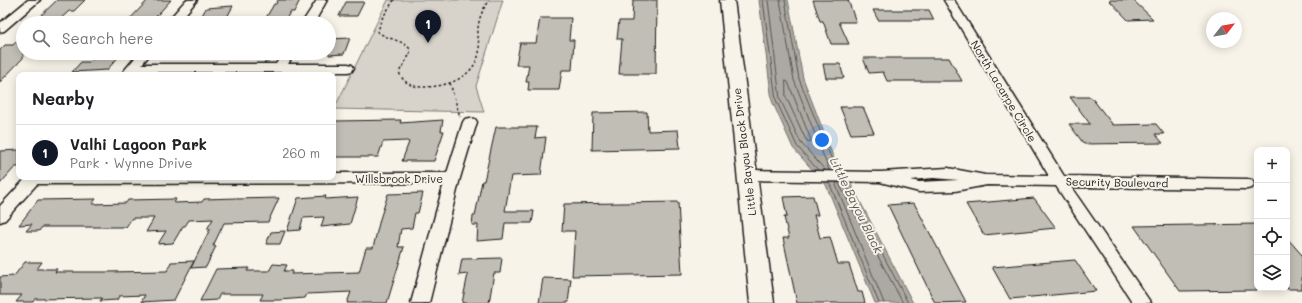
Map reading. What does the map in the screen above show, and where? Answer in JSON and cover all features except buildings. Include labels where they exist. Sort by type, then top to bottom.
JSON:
[{"type":"main road","name":"Little Bayou Black Drive","points":[[727,0],[746,175],[762,303]]},
{"type":"street","points":[[0,29],[35,0]]},
{"type":"street","points":[[178,16],[192,0]]},
{"type":"street","points":[[312,16],[322,0]]},
{"type":"street","name":"North Lacarpe Circle","points":[[949,0],[1060,182],[1142,303]]},
{"type":"street","points":[[0,15],[17,15]]},
{"type":"street","points":[[129,72],[139,60]]},
{"type":"street","points":[[280,67],[284,60]]},
{"type":"street","points":[[129,72],[280,67],[348,68]]},
{"type":"street","points":[[420,303],[453,178],[466,121]]},
{"type":"street","name":"Security Boulevard","points":[[746,175],[853,175],[880,177],[919,187],[955,186],[987,180],[1247,184]]},
{"type":"street","name":"Willsbrook Drive","points":[[336,178],[453,178]]},
{"type":"street","points":[[0,216],[32,180]]},
{"type":"path","points":[[394,0],[377,28],[381,35],[407,44],[410,48],[410,54],[399,72],[404,81],[408,84],[422,87],[450,83],[468,74],[474,68],[479,53],[478,30],[482,14],[489,0]]},
{"type":"path","points":[[450,83],[466,121]]},
{"type":"shaded area","points":[[388,0],[503,0],[476,86],[484,112],[336,109],[336,105]]},
{"type":"water","name":"Little Bayou Black","points":[[759,0],[788,0],[803,78],[836,164],[852,186],[913,303],[875,303],[826,185],[793,148],[772,101]]},
{"type":"place","name":"Valhi Lagoon Park","points":[[428,43]]}]
